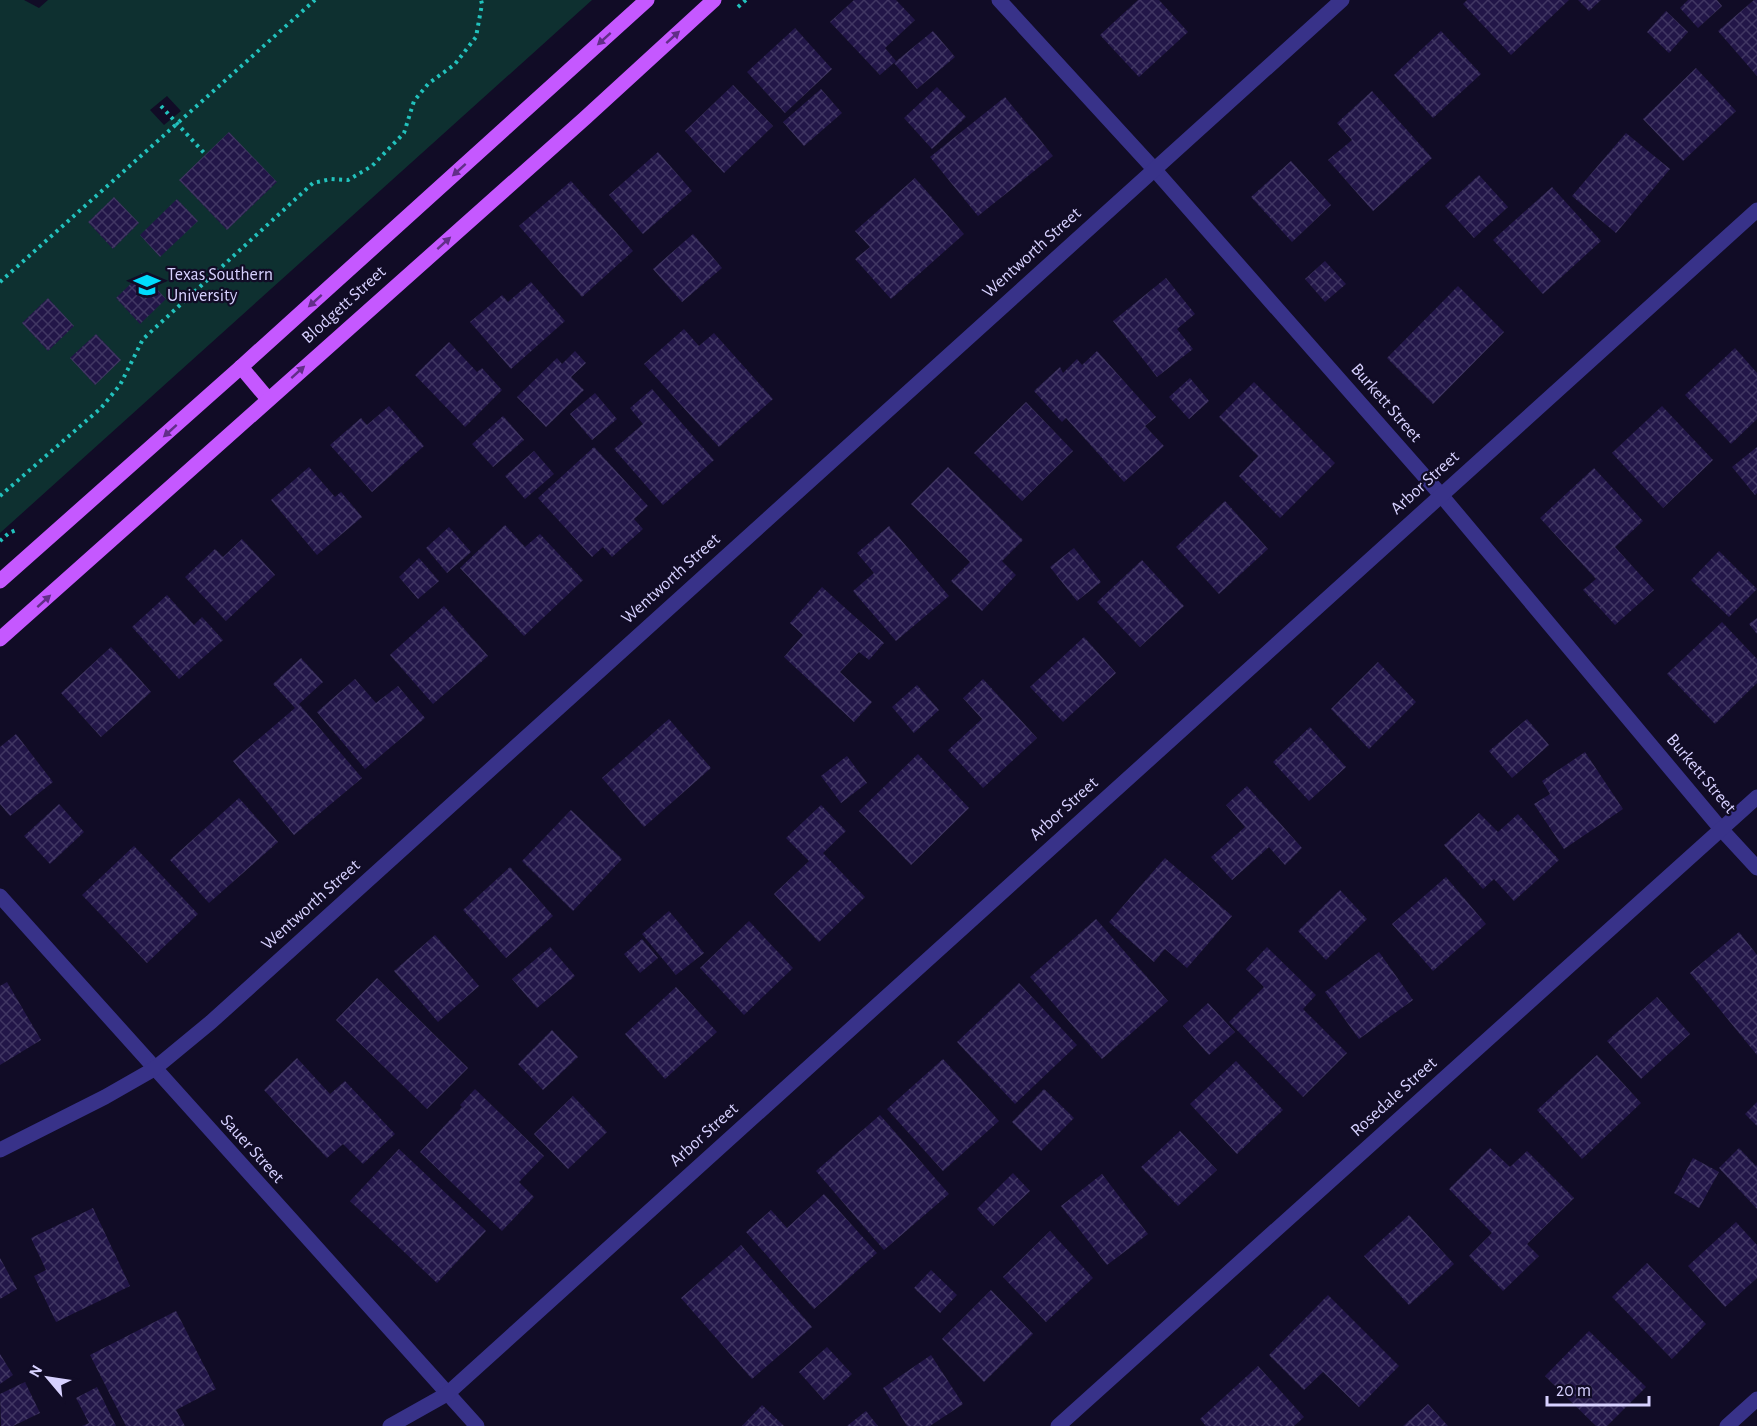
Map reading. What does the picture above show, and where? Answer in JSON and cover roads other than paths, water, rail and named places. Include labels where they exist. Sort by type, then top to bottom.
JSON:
[{"type":"main road","name":"Blodgett Street","points":[[0,581],[647,0]]},
{"type":"main road","name":"Blodgett Street","points":[[0,639],[584,119],[713,0]]},
{"type":"main road","points":[[241,367],[268,399]]},
{"type":"street","name":"Burkett Street","points":[[999,0],[1154,169],[1441,495],[1721,829],[1757,868]]},
{"type":"street","name":"Wentworth Street","points":[[0,1150],[105,1097],[154,1069],[211,1022],[1342,0]]},
{"type":"street","name":"Arbor Street","points":[[390,1426],[447,1394],[1757,210]]},
{"type":"street","name":"Rosedale Street","points":[[1058,1426],[1757,797]]},
{"type":"street","name":"Sauer Street","points":[[0,896],[477,1426]]},
{"type":"street","points":[[1727,1426],[1757,1398]]},
{"type":"place","name":"Texas Southern University","points":[[147,285]]}]
